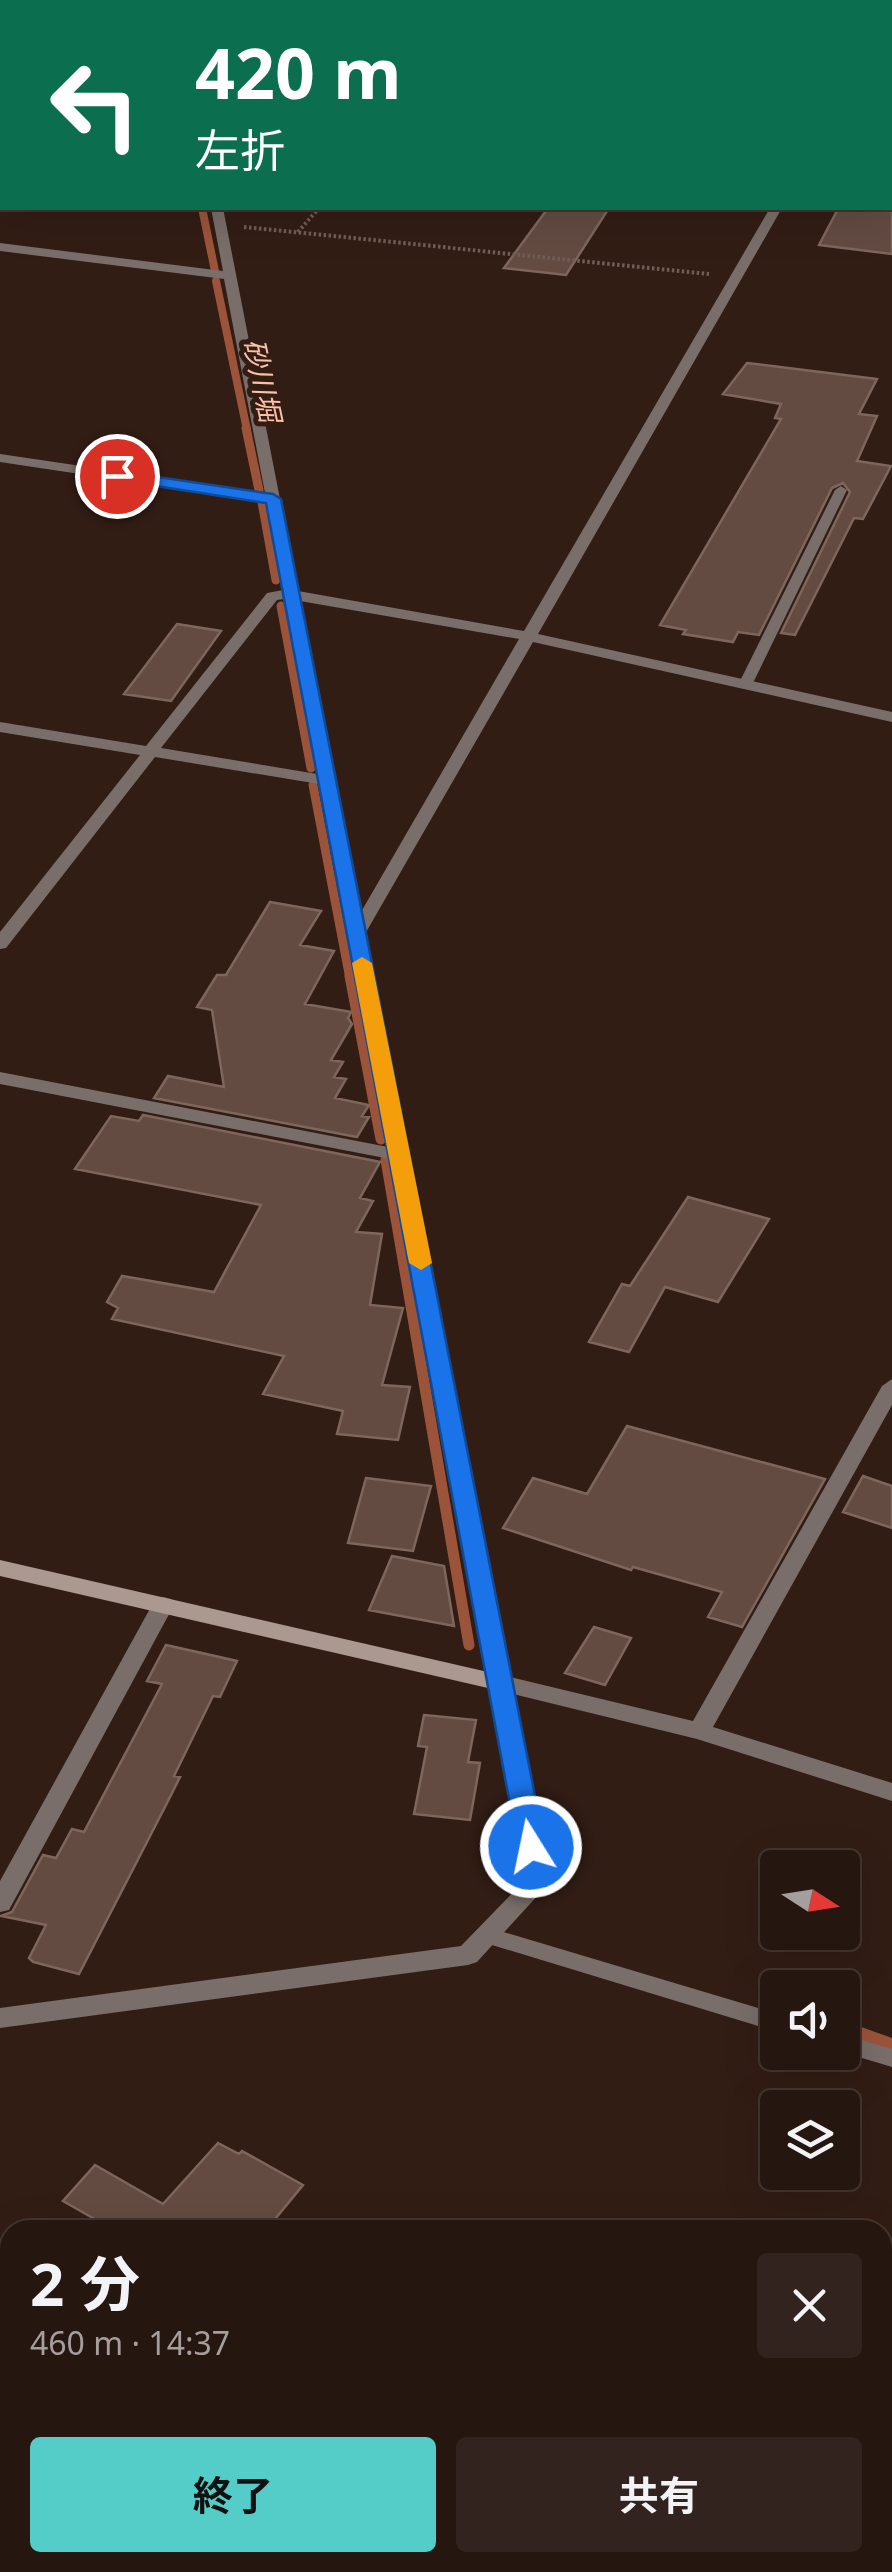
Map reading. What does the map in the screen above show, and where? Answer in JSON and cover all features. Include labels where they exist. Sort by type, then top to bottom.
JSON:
[{"type":"street","points":[[356,935],[775,210]]},
{"type":"street","points":[[0,2018],[468,1955],[538,1882],[400,1155],[288,594],[219,216]]},
{"type":"street","points":[[0,246],[232,276]]},
{"type":"street","points":[[0,458],[273,499]]},
{"type":"street","points":[[0,944],[272,596],[288,594],[527,636],[892,717]]},
{"type":"street","points":[[0,727],[326,780]]},
{"type":"street","points":[[0,1078],[400,1155]]},
{"type":"street","points":[[699,1732],[892,1386]]},
{"type":"street","points":[[0,1568],[699,1732],[892,1792]]},
{"type":"street","points":[[0,1903],[163,1606]]},
{"type":"lane","points":[[746,683],[841,490]]},
{"type":"lane","points":[[487,1934],[760,2017]]},
{"type":"lane","points":[[860,2048],[892,2058]]},
{"type":"path","points":[[298,232],[317,210]]},
{"type":"path","points":[[219,216],[298,232],[736,276]]},
{"type":"building","points":[[547,210],[608,210],[566,275],[504,268]]},
{"type":"building","points":[[837,210],[892,210],[892,254],[819,245]]},
{"type":"building","points":[[747,363],[877,379],[859,414],[877,416],[857,461],[891,466],[863,519],[854,518],[795,635],[781,633],[850,492],[843,483],[832,488],[759,635],[738,632],[733,642],[683,634],[686,630],[660,625],[781,419],[775,418],[781,404],[723,394]]},
{"type":"building","points":[[177,624],[221,631],[171,701],[124,694]]},
{"type":"building","points":[[270,902],[321,911],[300,945],[334,951],[305,1004],[351,1012],[348,1018],[352,1024],[331,1060],[343,1062],[334,1077],[346,1079],[335,1098],[369,1105],[362,1116],[369,1117],[357,1137],[154,1098],[168,1076],[224,1087],[212,1010],[197,1007],[217,975],[226,975]]},
{"type":"building","points":[[143,1115],[380,1162],[360,1198],[373,1201],[356,1232],[382,1234],[370,1305],[403,1308],[382,1385],[410,1387],[398,1440],[337,1434],[343,1411],[263,1394],[284,1356],[112,1319],[118,1308],[107,1302],[122,1276],[214,1292],[261,1205],[75,1169],[111,1116],[139,1121]]},
{"type":"building","points":[[688,1197],[769,1219],[718,1302],[665,1287],[629,1352],[589,1342],[622,1284],[630,1286]]},
{"type":"building","points":[[627,1426],[825,1479],[742,1627],[708,1617],[722,1592],[633,1567],[631,1570],[503,1528],[533,1478],[587,1494]]},
{"type":"building","points":[[863,1476],[892,1486],[892,1528],[843,1512]]},
{"type":"building","points":[[366,1478],[431,1486],[413,1551],[348,1543]]},
{"type":"building","points":[[392,1556],[444,1566],[454,1626],[369,1610]]},
{"type":"building","points":[[594,1627],[631,1638],[605,1685],[565,1673]]},
{"type":"building","points":[[166,1645],[237,1661],[220,1697],[213,1696],[174,1776],[180,1777],[79,1974],[33,1962],[29,1958],[46,1925],[1,1916],[12,1912],[43,1855],[56,1858],[72,1829],[84,1832],[162,1684],[147,1681]]},
{"type":"building","points":[[424,1715],[476,1720],[468,1762],[480,1763],[470,1820],[414,1814],[427,1747],[418,1746]]},
{"type":"building","points":[[218,2143],[239,2154],[242,2151],[303,2185],[274,2220],[96,2220],[63,2201],[95,2165],[163,2204]]},
{"type":"waterway","name":"砂川堀","points":[[202,210],[215,271]]},
{"type":"waterway","name":"砂川堀","points":[[216,281],[247,430]]},
{"type":"waterway","name":"砂川堀","points":[[246,428],[259,490]]},
{"type":"waterway","name":"砂川堀","points":[[262,502],[276,580]]},
{"type":"waterway","name":"砂川堀","points":[[281,606],[311,768]]},
{"type":"waterway","name":"砂川堀","points":[[313,785],[350,979]]},
{"type":"waterway","name":"砂川堀","points":[[350,976],[381,1139]]},
{"type":"waterway","name":"砂川堀","points":[[386,1160],[469,1645]]},
{"type":"waterway","name":"砂川堀","points":[[860,2034],[892,2046]]},
{"type":"slow traffic","points":[[362,963],[421,1263]]},
{"type":"route","points":[[117,476],[273,499],[288,594],[408,1194],[531,1847]]}]
